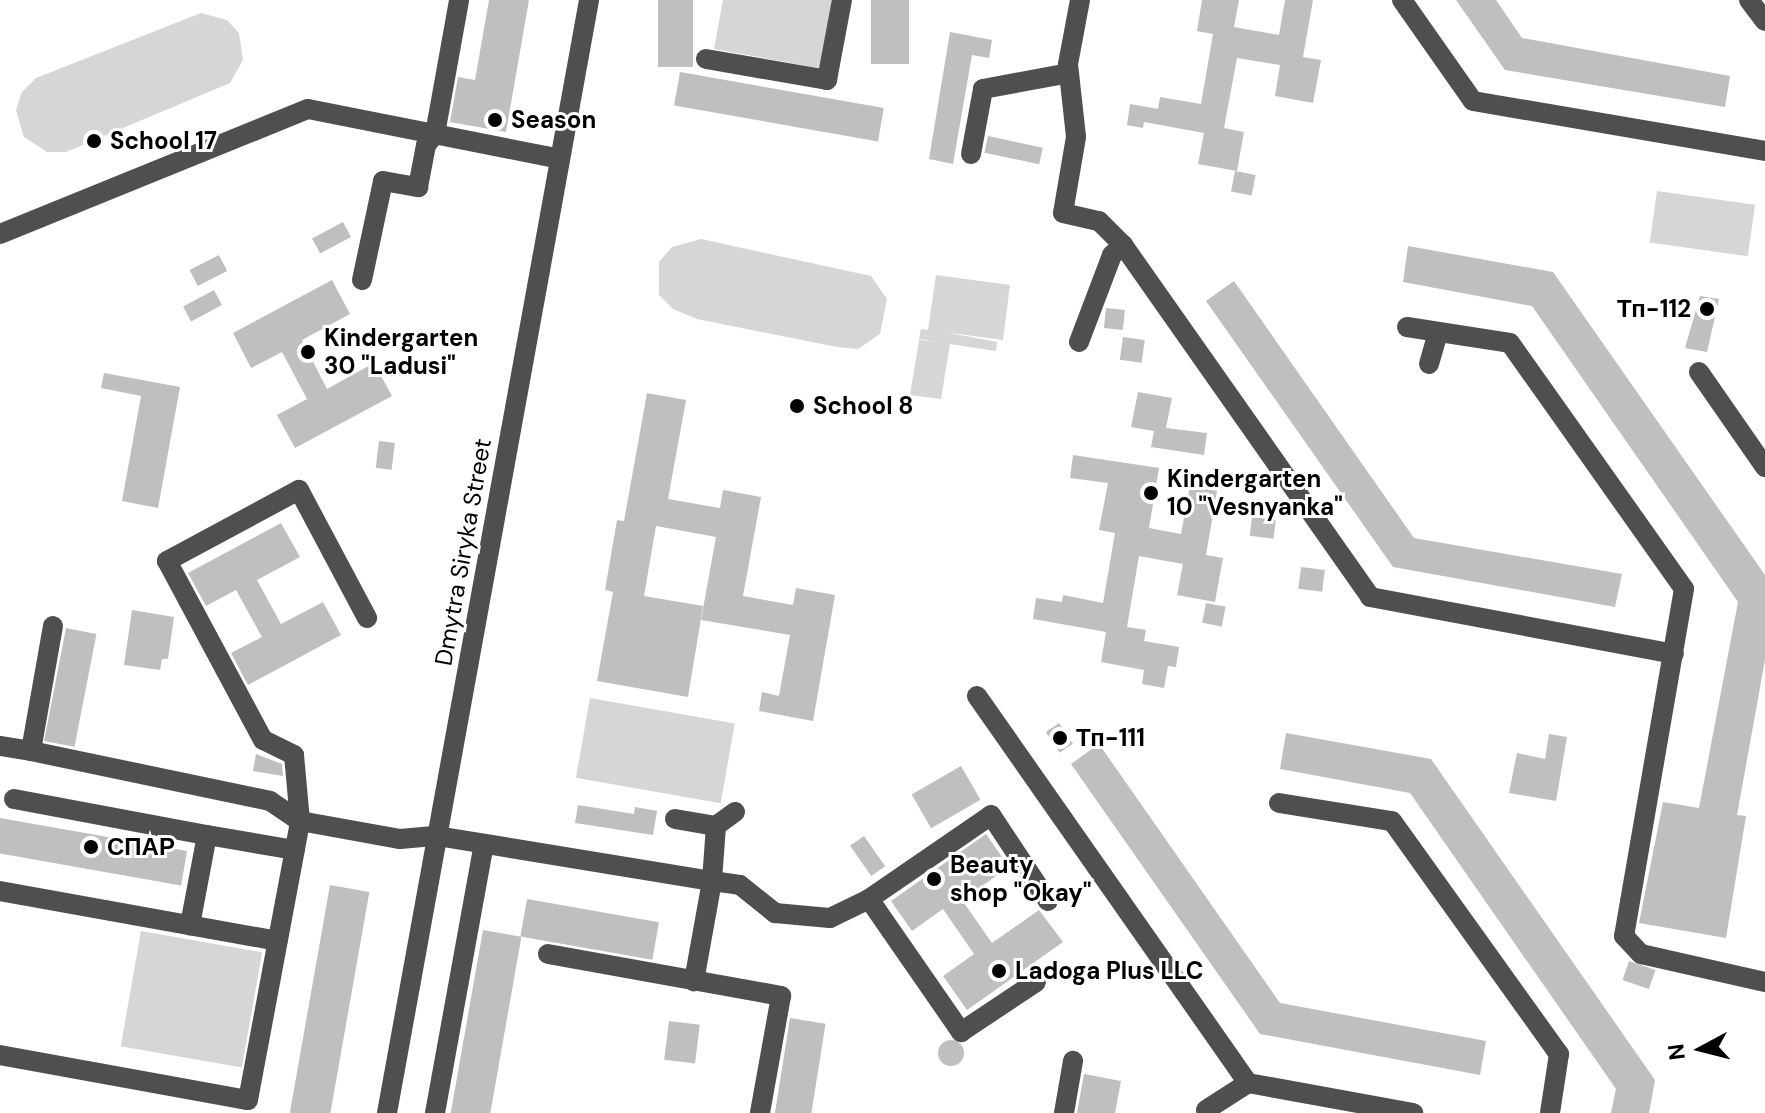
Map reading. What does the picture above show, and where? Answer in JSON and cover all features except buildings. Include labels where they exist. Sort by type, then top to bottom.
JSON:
[{"type":"street","points":[[362,280],[383,181],[418,187],[426,145],[435,134],[459,0]]},
{"type":"street","name":"Dmytra Siryka Street","points":[[387,1113],[589,0]]},
{"type":"street","points":[[706,59],[827,80],[842,0]]},
{"type":"street","points":[[1080,0],[1069,73],[1076,137],[1063,213],[1099,221],[1123,245],[1370,597],[1674,654]]},
{"type":"street","points":[[1402,0],[1473,101],[1765,151]]},
{"type":"street","points":[[1749,0],[1765,21]]},
{"type":"street","points":[[971,154],[983,89],[1069,73]]},
{"type":"street","points":[[0,234],[308,109],[560,159]]},
{"type":"street","points":[[1079,342],[1112,255],[1123,245]]},
{"type":"street","points":[[1407,327],[1510,343],[1684,589],[1624,936],[1641,954],[1765,982]]},
{"type":"street","points":[[1429,364],[1438,332]]},
{"type":"street","points":[[1699,372],[1765,467]]},
{"type":"street","points":[[0,1055],[248,1100],[300,821],[294,755],[263,740],[167,561],[299,490],[367,618]]},
{"type":"street","points":[[31,751],[53,626]]},
{"type":"street","points":[[977,696],[1248,1083],[1329,1105],[1413,1113]]},
{"type":"street","points":[[0,746],[270,801],[300,821],[400,839],[437,836],[740,885],[775,913],[830,918],[869,899],[991,815],[1048,901]]},
{"type":"street","points":[[14,799],[295,850]]},
{"type":"street","points":[[1279,803],[1392,821],[1559,1054],[1550,1113]]},
{"type":"street","points":[[675,819],[716,826],[735,812]]},
{"type":"street","points":[[704,989],[716,826]]},
{"type":"street","points":[[190,925],[207,835]]},
{"type":"street","points":[[435,1113],[484,844]]},
{"type":"street","points":[[0,891],[278,941]]},
{"type":"street","points":[[869,899],[961,1032],[1036,982]]},
{"type":"street","points":[[548,954],[704,989],[781,996],[760,1113]]},
{"type":"street","points":[[1064,1113],[1073,1061]]},
{"type":"street","points":[[1206,1110],[1248,1083]]},
{"type":"shaded area","points":[[723,0],[832,0],[819,68],[714,49]]},
{"type":"shaded area","points":[[201,13],[227,20],[239,33],[243,60],[230,83],[66,152],[47,152],[24,137],[16,110],[22,92],[36,78]]},
{"type":"shaded area","points":[[1657,191],[1755,205],[1748,256],[1650,242]]},
{"type":"shaded area","points":[[701,239],[871,276],[887,299],[880,334],[858,349],[837,347],[697,319],[673,309],[659,295],[659,262],[672,247]]},
{"type":"shaded area","points":[[936,275],[1010,285],[1003,340],[944,332],[997,342],[996,351],[950,344],[941,399],[910,395],[919,340],[937,342],[919,339],[921,329],[928,330]]},
{"type":"shaded area","points":[[590,698],[735,724],[721,803],[576,778]]},
{"type":"shaded area","points":[[141,931],[262,952],[242,1068],[121,1046]]},
{"type":"place","name":"Season","points":[[495,120]]},
{"type":"place","name":"School 17","points":[[94,141]]},
{"type":"place","name":"Тп-112","points":[[1707,309]]},
{"type":"place","name":"Kindergarten 30 \"Ladusi\"","points":[[308,352]]},
{"type":"place","name":"School 8","points":[[797,406]]},
{"type":"place","name":"Kindergarten 10 \"Vesnyanka\"","points":[[1151,493]]},
{"type":"place","name":"Тп-111","points":[[1060,738]]},
{"type":"place","name":"СПАР","points":[[91,847]]},
{"type":"place","name":"Beauty shop \"Okay\"","points":[[934,879]]},
{"type":"place","name":"Ladoga Plus LLC","points":[[999,971]]}]
